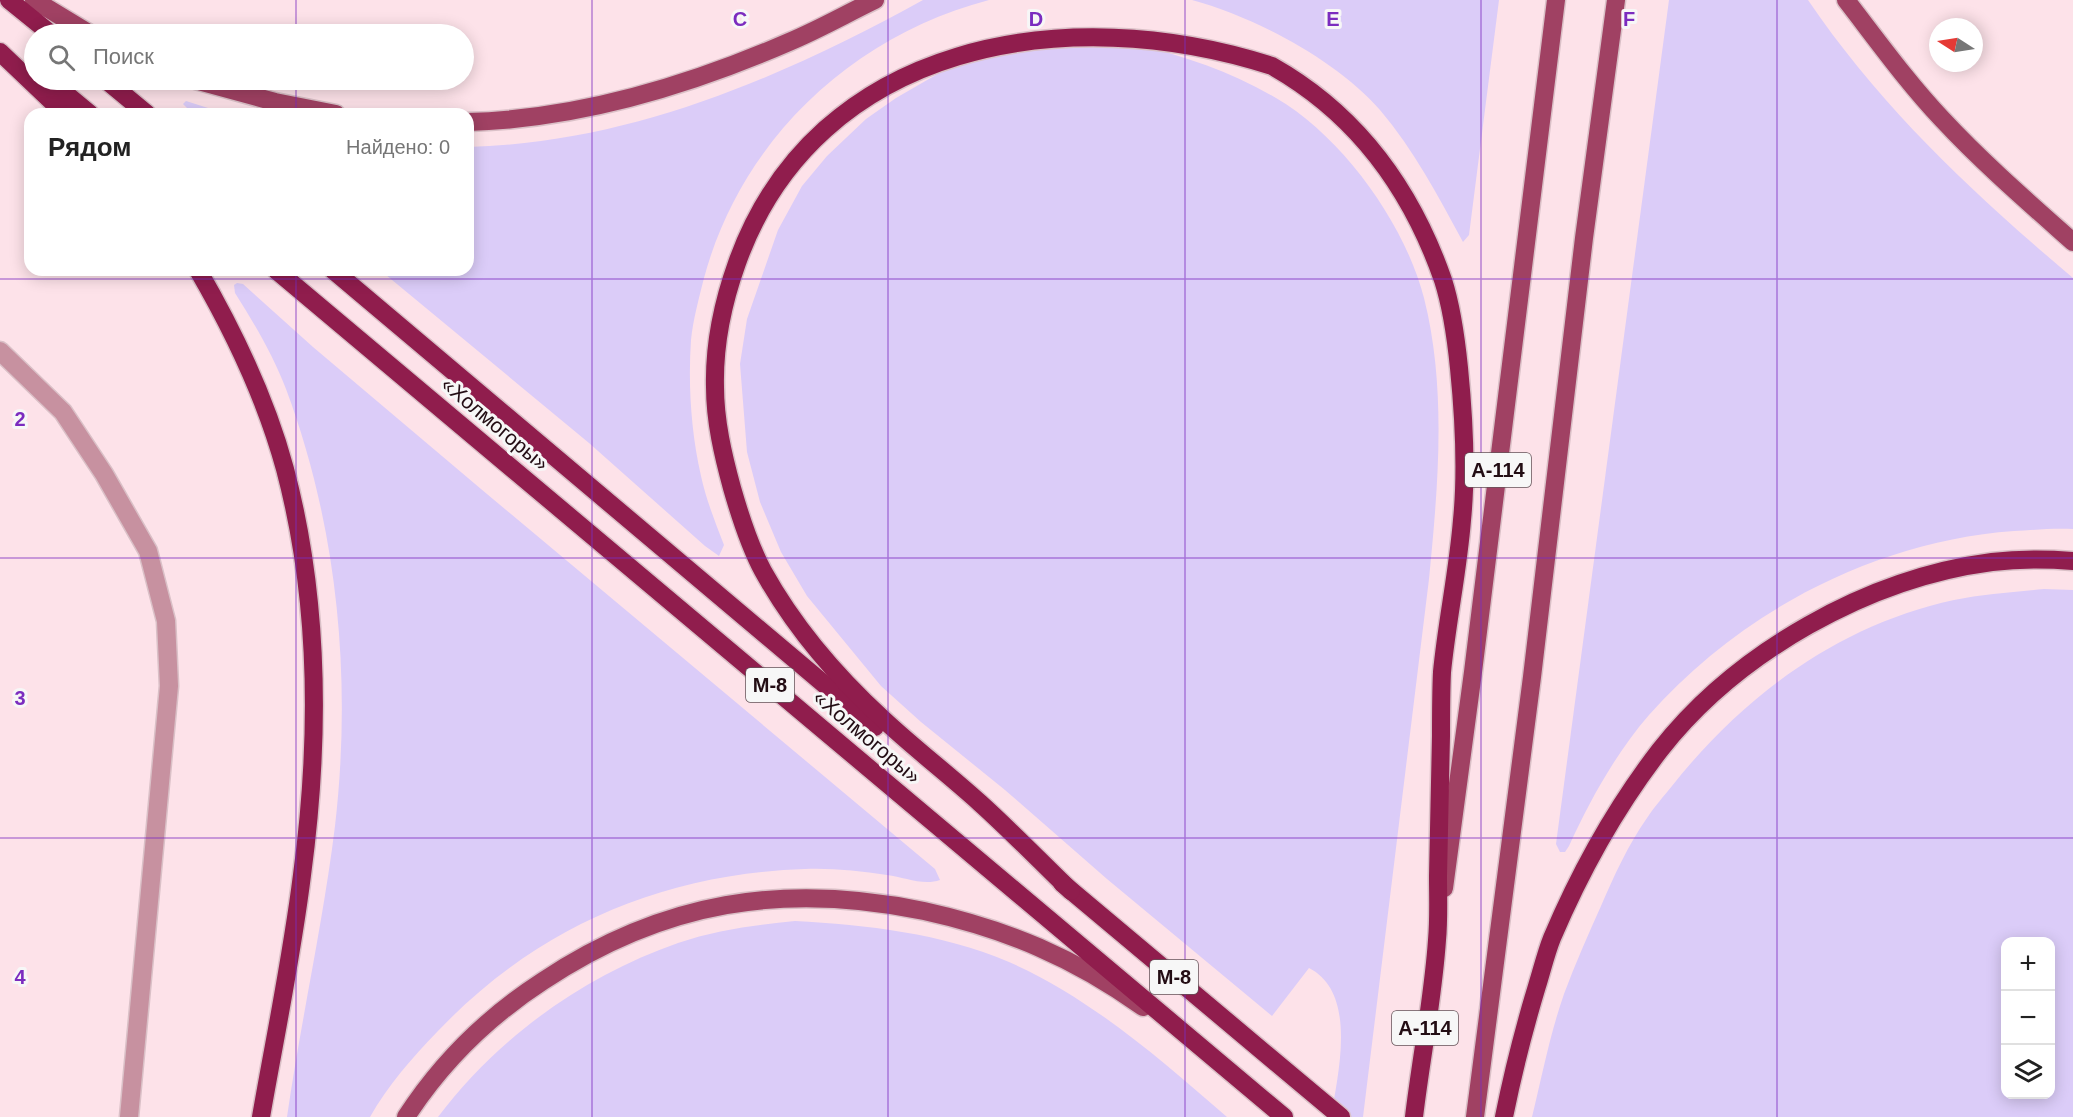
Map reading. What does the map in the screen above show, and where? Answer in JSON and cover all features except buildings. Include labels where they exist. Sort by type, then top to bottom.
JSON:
[{"type":"highway","points":[[9,0],[39,24]]},
{"type":"highway","points":[[1174,27],[1194,32],[1254,56],[1323,100],[1353,127],[1383,163],[1407,201],[1428,240],[1446,287],[1457,348],[1462,394],[1464,454],[1463,518],[1442,674],[1437,940]]},
{"type":"highway","points":[[0,39],[24,59]]},
{"type":"highway","points":[[955,39],[923,52],[894,69],[838,111],[815,133],[788,166],[763,204],[746,239],[731,280],[722,315],[714,387],[717,420],[742,523],[752,548],[774,589],[808,639],[835,671],[882,719],[982,805],[1071,891]]},
{"type":"highway","points":[[0,52],[24,75]]},
{"type":"highway","points":[[40,90],[59,108]]},
{"type":"highway","points":[[61,90],[83,108]]},
{"type":"highway","points":[[118,90],[140,108]]},
{"type":"highway","points":[[201,276],[247,363],[284,467],[296,516],[311,623],[314,686],[313,757],[302,875],[261,1117]]},
{"type":"highway","name":"«Холмогоры»","points":[[283,276],[1264,1100]]},
{"type":"highway","name":"«Холмогоры»","points":[[340,276],[1341,1117]]},
{"type":"highway","points":[[1504,1117],[1516,1059],[1551,939],[1580,879],[1595,850],[1643,774],[1662,749],[1710,697],[1742,669],[1787,639],[1850,605],[1896,587],[1942,572],[1992,562],[2044,559],[2073,561]]},
{"type":"highway","name":"А-114","points":[[1412,1117],[1437,940]]},
{"type":"highway","name":"М-8","points":[[1264,1100],[1284,1117]]},
{"type":"main road","points":[[34,0],[74,24]]},
{"type":"main road","points":[[474,122],[515,119],[560,112],[645,94],[690,80],[789,42],[874,0]]},
{"type":"main road","name":"А-114","points":[[1437,940],[1473,672],[1556,0]]},
{"type":"main road","name":"А-114","points":[[1475,1117],[1534,665],[1584,238],[1616,0]]},
{"type":"main road","points":[[1846,0],[1941,118],[2003,180],[2073,242]]},
{"type":"main road","points":[[231,90],[306,108]]},
{"type":"main road","points":[[406,1117],[418,1098],[439,1073],[490,1019],[531,988],[592,951],[631,932],[676,916],[724,904],[760,899],[804,897],[892,904],[982,926],[1043,948],[1113,987],[1264,1100]]},
{"type":"street","points":[[0,351],[63,411],[104,474],[148,551],[165,621],[169,686],[129,1117]]},
{"type":"shaded area","points":[[923,0],[989,0],[939,17],[892,39],[848,67],[809,101],[774,139],[745,181],[721,228],[704,278],[695,317],[691,340],[690,374],[691,408],[698,459],[705,493],[724,545],[719,556],[589,443],[387,276],[474,276],[474,147],[529,143],[588,133],[647,119],[704,101],[760,79],[870,28]]},
{"type":"shaded area","points":[[1192,0],[1499,0],[1469,235],[1463,242],[1404,141],[1380,110],[1362,92],[1318,58],[1268,29],[1242,17]]},
{"type":"shaded area","points":[[1669,0],[1808,0],[1867,78],[1898,114],[1965,182],[2073,278],[2073,529],[2014,531],[1962,538],[1912,549],[1862,566],[1814,588],[1769,614],[1725,644],[1685,678],[1649,715],[1604,778],[1569,846],[1565,852],[1560,852],[1556,844]]},
{"type":"shaded area","points":[[1137,44],[1191,60],[1243,80],[1276,98],[1325,135],[1368,185],[1386,212],[1415,270],[1424,298],[1436,367],[1438,403],[1439,438],[1435,509],[1429,579],[1363,1117],[1331,1117],[1341,1036],[1334,996],[1324,980],[1309,968],[1272,1016],[881,686],[807,596],[781,552],[760,502],[747,452],[740,364],[747,319],[778,230],[802,186],[827,156],[866,119],[896,98],[941,72],[1019,45]]},
{"type":"shaded area","points":[[186,101],[208,108],[187,108],[183,104]]},
{"type":"shaded area","points":[[243,284],[313,347],[935,869],[940,880],[920,882],[856,871],[805,869],[752,873],[701,882],[652,895],[604,913],[559,936],[516,963],[476,995],[437,1032],[393,1083],[370,1117],[287,1117],[335,826],[340,771],[341,660],[329,550],[304,442],[275,364],[235,293],[234,285]]},
{"type":"shaded area","points":[[2044,589],[2073,590],[2073,1117],[1532,1117],[1550,1040],[1564,994],[1611,883],[1640,828],[1700,753],[1730,722],[1763,694],[1797,668],[1833,646],[1912,611],[1954,600]]},
{"type":"shaded area","points":[[795,921],[904,932],[957,944],[1009,962],[1068,993],[1124,1031],[1227,1117],[438,1117],[462,1088],[516,1035],[545,1012],[609,973],[692,938],[765,924]]}]
